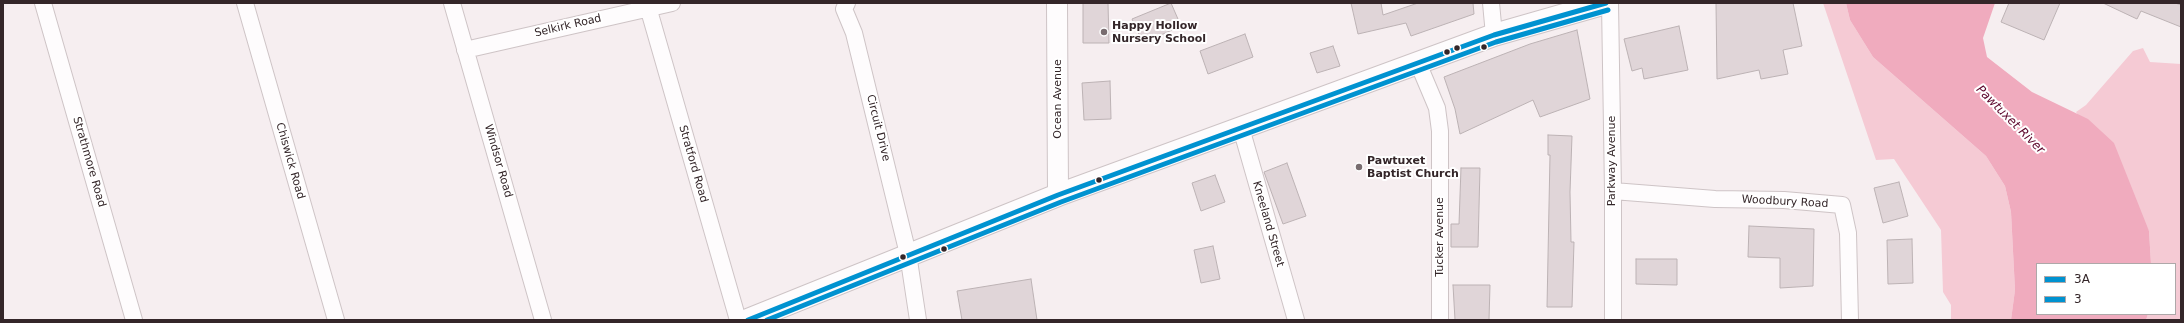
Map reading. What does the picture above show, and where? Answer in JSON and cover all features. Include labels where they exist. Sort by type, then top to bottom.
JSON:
[{"type":"main road","points":[[748,320],[908,254],[957,237],[1058,195],[1494,35],[1606,3]]},
{"type":"street","name":"Strathmore Road","points":[[43,3],[134,320]]},
{"type":"street","name":"Chiswick Road","points":[[245,3],[336,320]]},
{"type":"street","name":"Windsor Road","points":[[452,3],[543,320]]},
{"type":"street","name":"Selkirk Road","points":[[465,50],[648,7],[672,3]]},
{"type":"street","name":"Ocean Avenue","points":[[1057,3],[1058,195]]},
{"type":"street","points":[[1491,3],[1494,35]]},
{"type":"street","name":"Parkway Avenue","points":[[1610,3],[1613,191],[1613,320]]},
{"type":"street","name":"Circuit Drive","points":[[842,5],[854,34],[908,254],[918,320]]},
{"type":"street","name":"Stratford Road","points":[[648,7],[738,320]]},
{"type":"street","name":"Tucker Avenue","points":[[1418,63],[1436,108],[1440,131],[1440,320]]},
{"type":"street","name":"Kneeland Street","points":[[1241,128],[1296,320]]},
{"type":"street","name":"Woodbury Road","points":[[1613,191],[1715,199],[1784,200],[1842,205],[1848,233],[1850,320]]},
{"type":"shaded area","points":[[1823,3],[1846,3],[1850,20],[1873,57],[1986,156],[2005,186],[2011,212],[2015,290],[2011,320],[1951,320],[1951,305],[1943,292],[1941,230],[1894,159],[1876,160]]},
{"type":"shaded area","points":[[2143,48],[2150,62],[2181,64],[2181,320],[2146,320],[2148,315],[2176,315],[2176,263],[2151,263],[2149,231],[2076,112],[2086,105],[2133,51]]},
{"type":"water","name":"Pawtuxet River","points":[[1846,3],[1995,3],[1983,38],[1987,57],[2032,92],[2088,119],[2114,143],[2149,231],[2151,263],[2036,263],[2036,315],[2148,315],[2146,320],[2011,320],[2015,290],[2011,212],[2005,186],[1986,156],[1873,57],[1850,20]]},
{"type":"building","points":[[1083,3],[1108,3],[1109,43],[1083,43]]},
{"type":"building","points":[[1171,3],[1181,26],[1143,43],[1132,19]]},
{"type":"building","points":[[1351,3],[1381,3],[1383,15],[1418,3],[1473,3],[1474,14],[1411,36],[1406,23],[1358,34]]},
{"type":"building","points":[[1716,3],[1793,3],[1802,46],[1783,50],[1788,74],[1761,79],[1759,70],[1717,79]]},
{"type":"building","points":[[2009,3],[2060,3],[2044,40],[2001,22]]},
{"type":"building","points":[[2103,3],[2175,3],[2181,5],[2181,27],[2141,11],[2137,19]]},
{"type":"building","points":[[1679,26],[1688,70],[1644,79],[1642,68],[1632,71],[1624,39]]},
{"type":"building","points":[[1577,30],[1590,99],[1540,117],[1533,100],[1460,134],[1455,109],[1444,77],[1530,44]]},
{"type":"building","points":[[1245,34],[1253,57],[1208,74],[1200,51]]},
{"type":"building","points":[[1333,46],[1340,66],[1317,73],[1310,53]]},
{"type":"building","points":[[1110,81],[1111,119],[1084,120],[1082,83]]},
{"type":"building","points":[[1548,135],[1572,136],[1570,192],[1571,242],[1574,242],[1572,307],[1547,307],[1550,155],[1548,155]]},
{"type":"building","points":[[1287,163],[1306,216],[1283,224],[1264,172]]},
{"type":"building","points":[[1461,168],[1480,168],[1478,247],[1451,247],[1451,224],[1459,224]]},
{"type":"building","points":[[1215,175],[1225,202],[1201,211],[1192,183]]},
{"type":"building","points":[[1899,182],[1908,216],[1883,223],[1874,188]]},
{"type":"building","points":[[1749,226],[1814,229],[1813,286],[1780,288],[1780,258],[1748,257]]},
{"type":"building","points":[[1912,239],[1913,283],[1888,284],[1887,240]]},
{"type":"building","points":[[1213,246],[1220,279],[1201,283],[1194,250]]},
{"type":"building","points":[[1636,259],[1677,259],[1677,285],[1636,284]]},
{"type":"building","points":[[1031,279],[1037,320],[962,320],[957,291]]},
{"type":"building","points":[[1453,285],[1490,285],[1489,320],[1455,320]]},
{"type":"transit line","name":"3A","points":[[748,320],[1058,195],[1494,35],[1606,3]]},
{"type":"transit line","name":"3","points":[[767,320],[1061,202],[1496,42],[1608,10]]},
{"type":"place","name":"Happy Hollow Nursery School","points":[[1104,32]]},
{"type":"place","name":"Pawtuxet Baptist Church","points":[[1359,167]]}]
